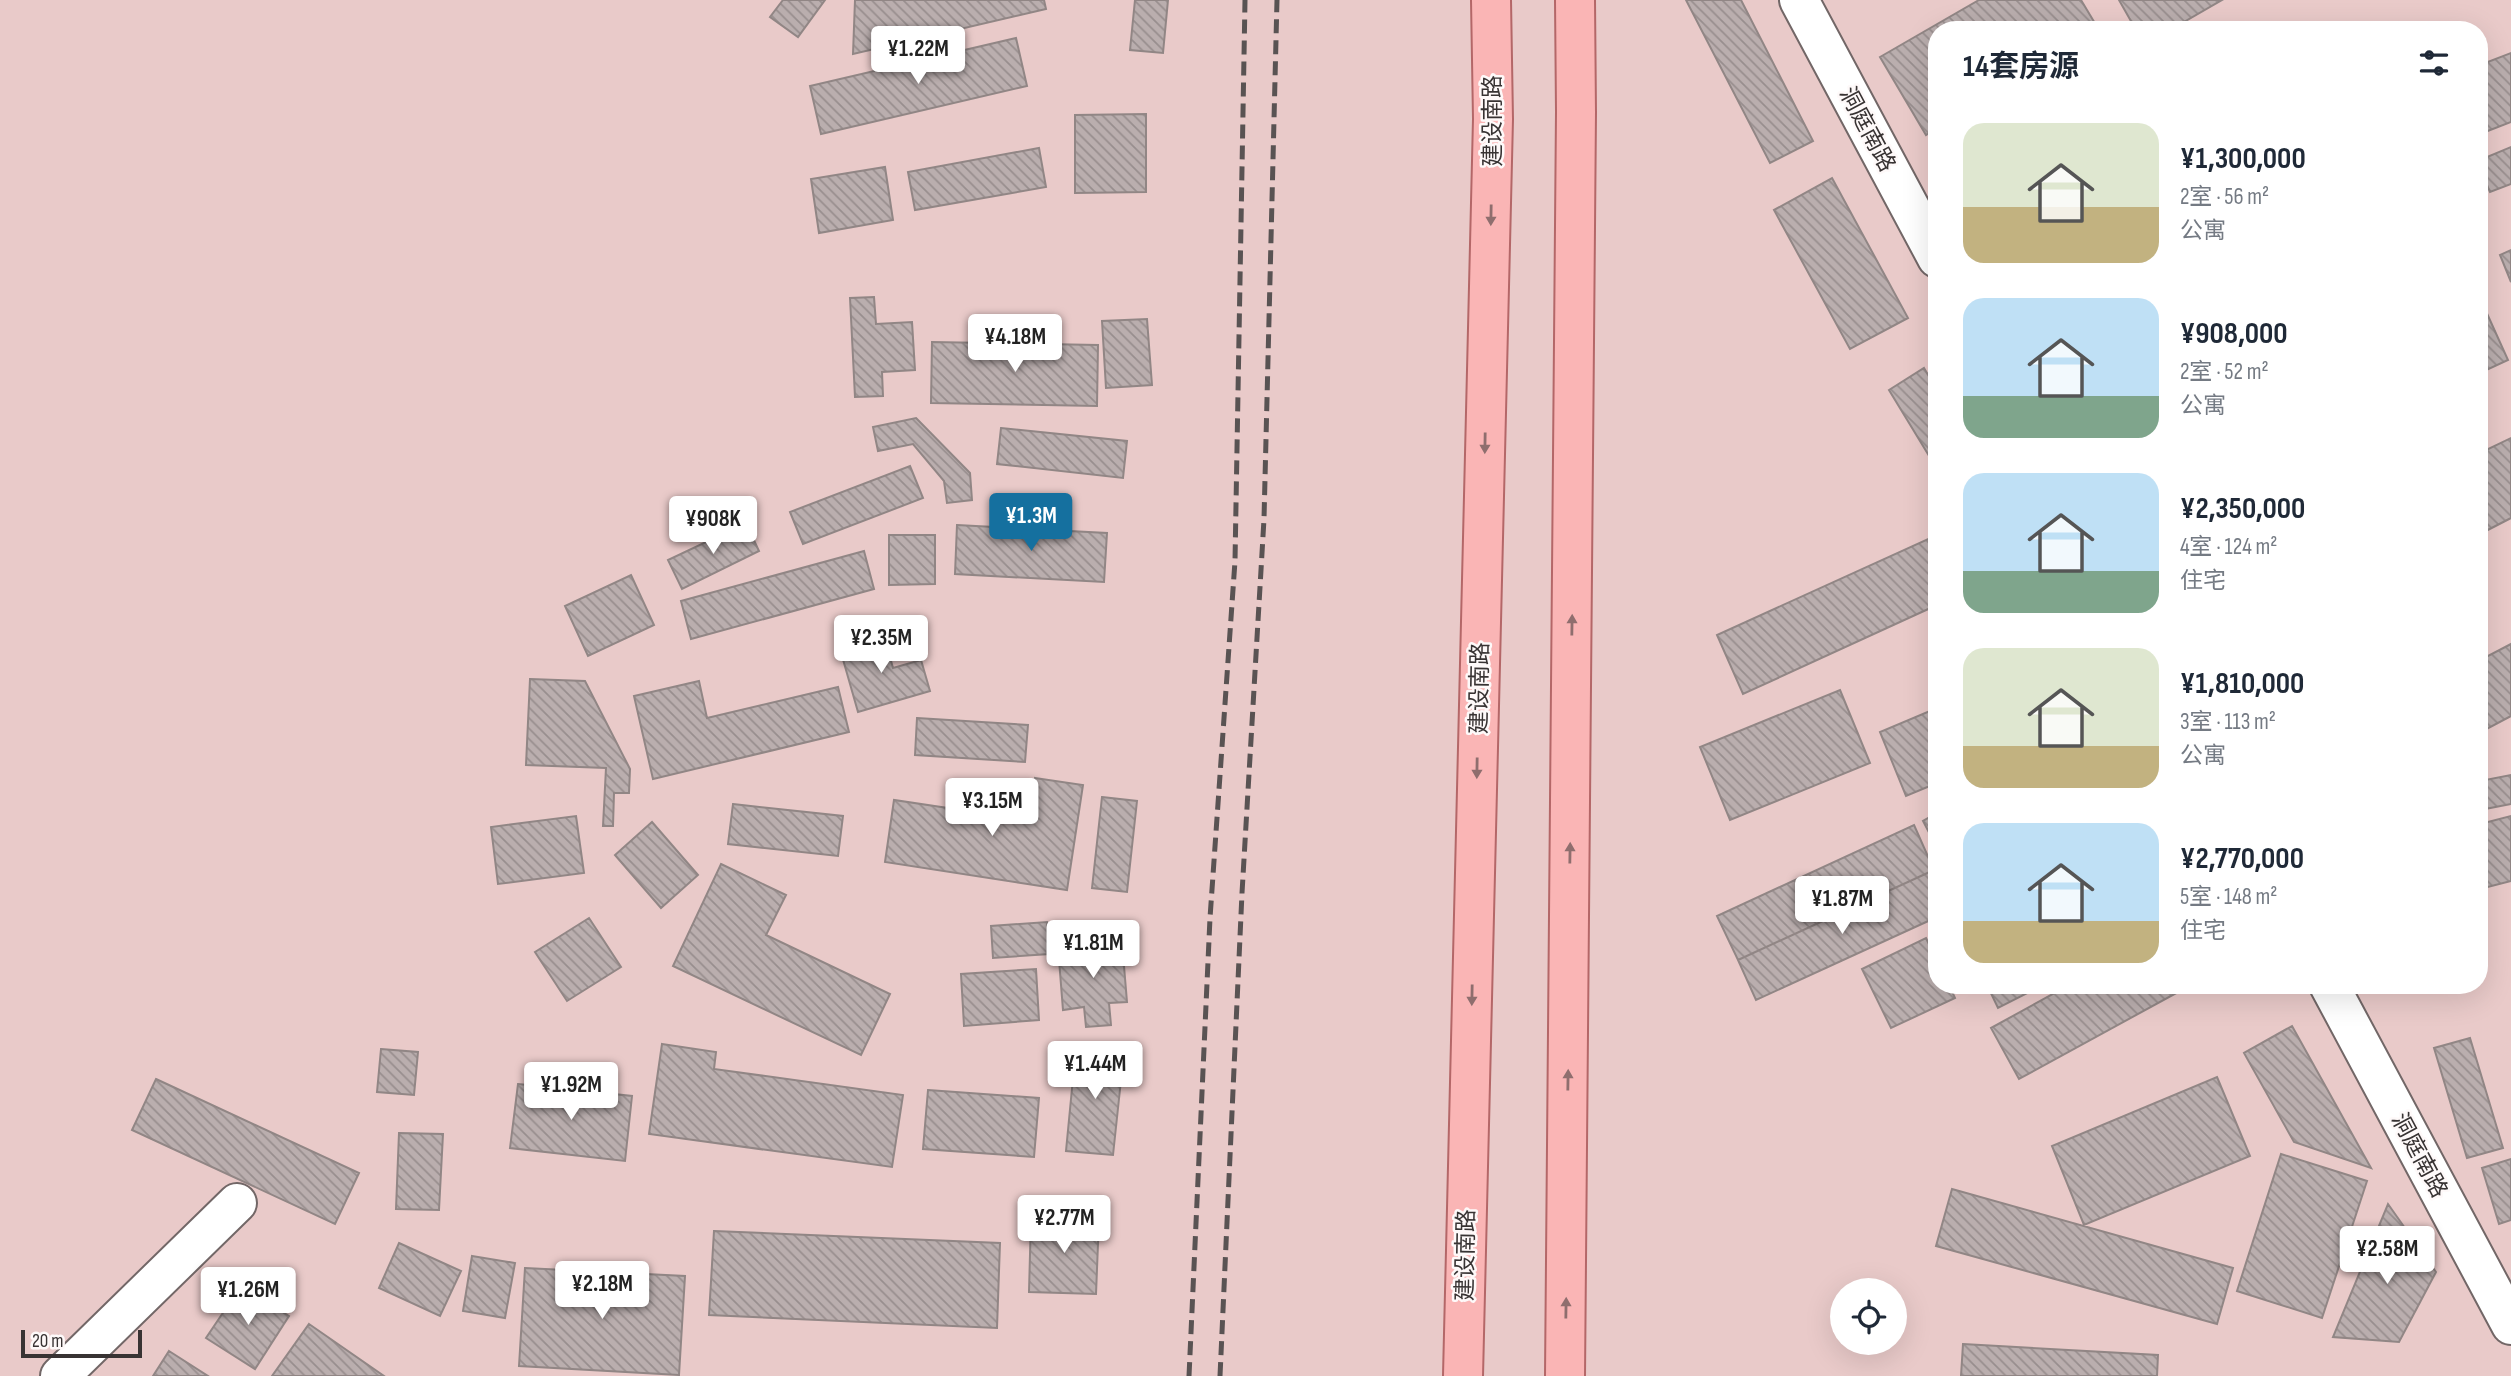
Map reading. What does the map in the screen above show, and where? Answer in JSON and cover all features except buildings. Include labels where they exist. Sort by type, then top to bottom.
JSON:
[{"type":"main road","name":"建设南路","points":[[1462,1376],[1493,120],[1491,0]]},
{"type":"main road","points":[[1565,1376],[1575,0]]},
{"type":"main road","name":"洞庭南路","points":[[1799,0],[1928,241]]},
{"type":"main road","name":"洞庭南路","points":[[2334,994],[2511,1325]]},
{"type":"main road","points":[[60,1376],[237,1203]]},
{"type":"shaded area","points":[[0,0],[2511,0],[2511,1376],[0,1376]]},
{"type":"railway","points":[[1189,1376],[1210,918],[1235,561],[1245,0]]},
{"type":"railway","points":[[1220,1376],[1242,893],[1264,519],[1277,0]]}]
